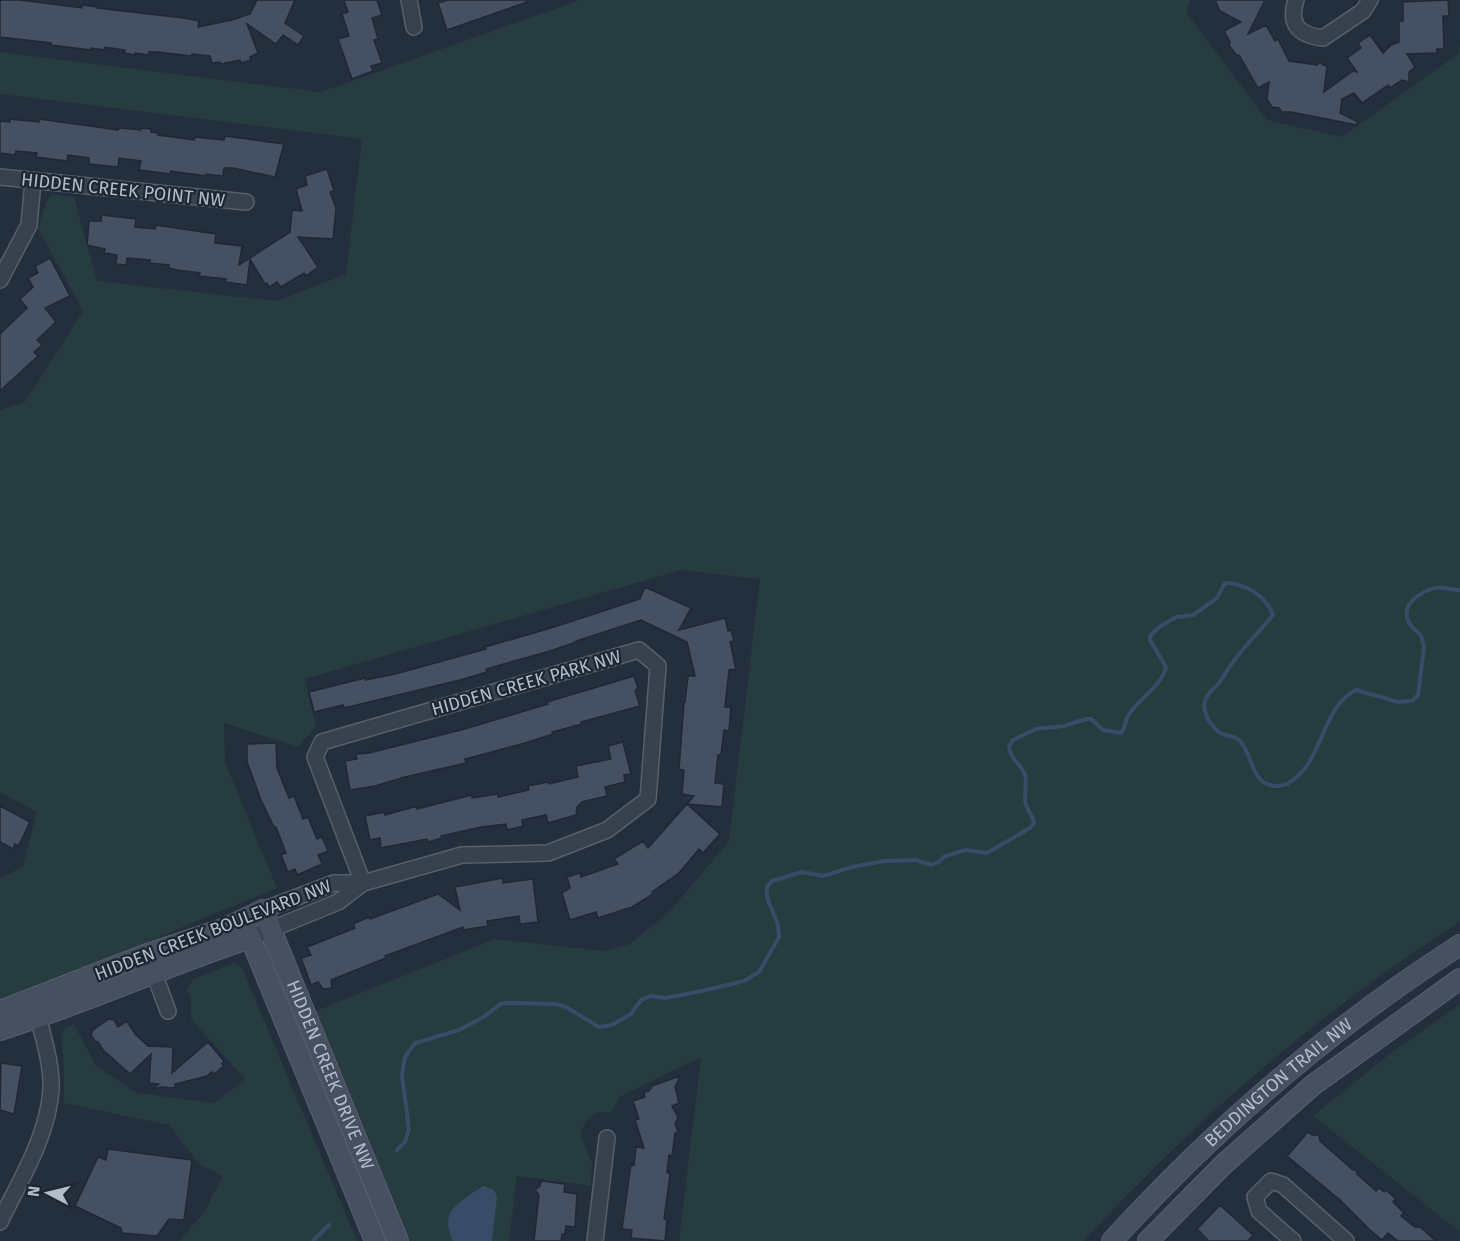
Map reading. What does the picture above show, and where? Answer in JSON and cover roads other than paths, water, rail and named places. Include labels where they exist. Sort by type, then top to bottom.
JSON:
[{"type":"street","points":[[409,0],[414,27]]},
{"type":"street","points":[[1296,0],[1292,13],[1296,26],[1308,36],[1323,38],[1363,11],[1370,0]]},
{"type":"street","name":"HIDDEN CREEK POINT NW","points":[[0,177],[246,202]]},
{"type":"street","points":[[0,280],[29,225],[33,181]]},
{"type":"street","name":"HIDDEN CREEK PARK NW","points":[[639,650],[658,666],[648,799],[607,830],[548,853],[462,855],[363,882],[315,757],[321,742],[639,650]]},
{"type":"street","name":"HIDDEN CREEK BOULEVARD NW","points":[[247,929],[263,910],[334,883],[363,882]]},
{"type":"street","name":"HIDDEN CREEK BOULEVARD NW","points":[[0,1030],[36,1008],[150,963],[247,929],[270,931],[338,902],[363,882]]},
{"type":"street","name":"HIDDEN CREEK DRIVE NW","points":[[263,910],[398,1241]]},
{"type":"street","name":"HIDDEN CREEK DRIVE NW","points":[[247,929],[375,1241]]},
{"type":"street","name":"BEDDINGTON TRAIL NW","points":[[1112,1241],[1213,1139],[1262,1094],[1360,1015],[1460,945]]},
{"type":"street","points":[[150,963],[168,1011]]},
{"type":"street","name":"BEDDINGTON TRAIL NW","points":[[1148,1241],[1224,1164],[1313,1085],[1460,978]]},
{"type":"street","points":[[0,1222],[39,1142],[46,1119],[51,1088],[47,1053],[36,1008]]},
{"type":"street","name":"HIDDEN CREEK BOULEVARD NW","points":[[0,1011],[36,1008]]},
{"type":"street","points":[[595,1241],[607,1138]]},
{"type":"street","points":[[1293,1241],[1259,1211],[1255,1197],[1271,1181],[1283,1185],[1347,1241]]},
{"type":"water","points":[[484,1186],[494,1190],[497,1197],[492,1241],[453,1241],[448,1227],[450,1213],[471,1194]]},
{"type":"waterway","points":[[397,1150],[405,1142],[409,1129],[402,1075],[405,1057],[415,1043],[459,1030],[482,1018],[502,1003],[556,1004],[566,1007],[599,1027],[612,1025],[631,1014],[641,1000],[651,996],[665,998],[744,981],[759,972],[779,937],[778,925],[767,897],[767,887],[772,881],[802,872],[823,876],[852,867],[884,861],[916,860],[931,865],[939,862],[945,856],[966,850],[987,853],[1030,828],[1034,823],[1025,801],[1026,779],[1010,751],[1009,746],[1013,740],[1036,729],[1064,726],[1086,719],[1091,719],[1103,730],[1121,733],[1128,716],[1159,681],[1166,667],[1150,640],[1150,636],[1159,627],[1176,617],[1193,615],[1217,598],[1225,583],[1240,585],[1254,592],[1270,608],[1273,615],[1241,651],[1219,683],[1209,693],[1204,705],[1205,710],[1216,729],[1240,741],[1260,780],[1274,786],[1287,784],[1299,775],[1316,750],[1335,709],[1344,698],[1356,690],[1398,702],[1412,701],[1418,695],[1424,648],[1421,635],[1408,622],[1407,609],[1415,598],[1431,589],[1460,590]]},
{"type":"waterway","points":[[313,1241],[329,1225]]}]
